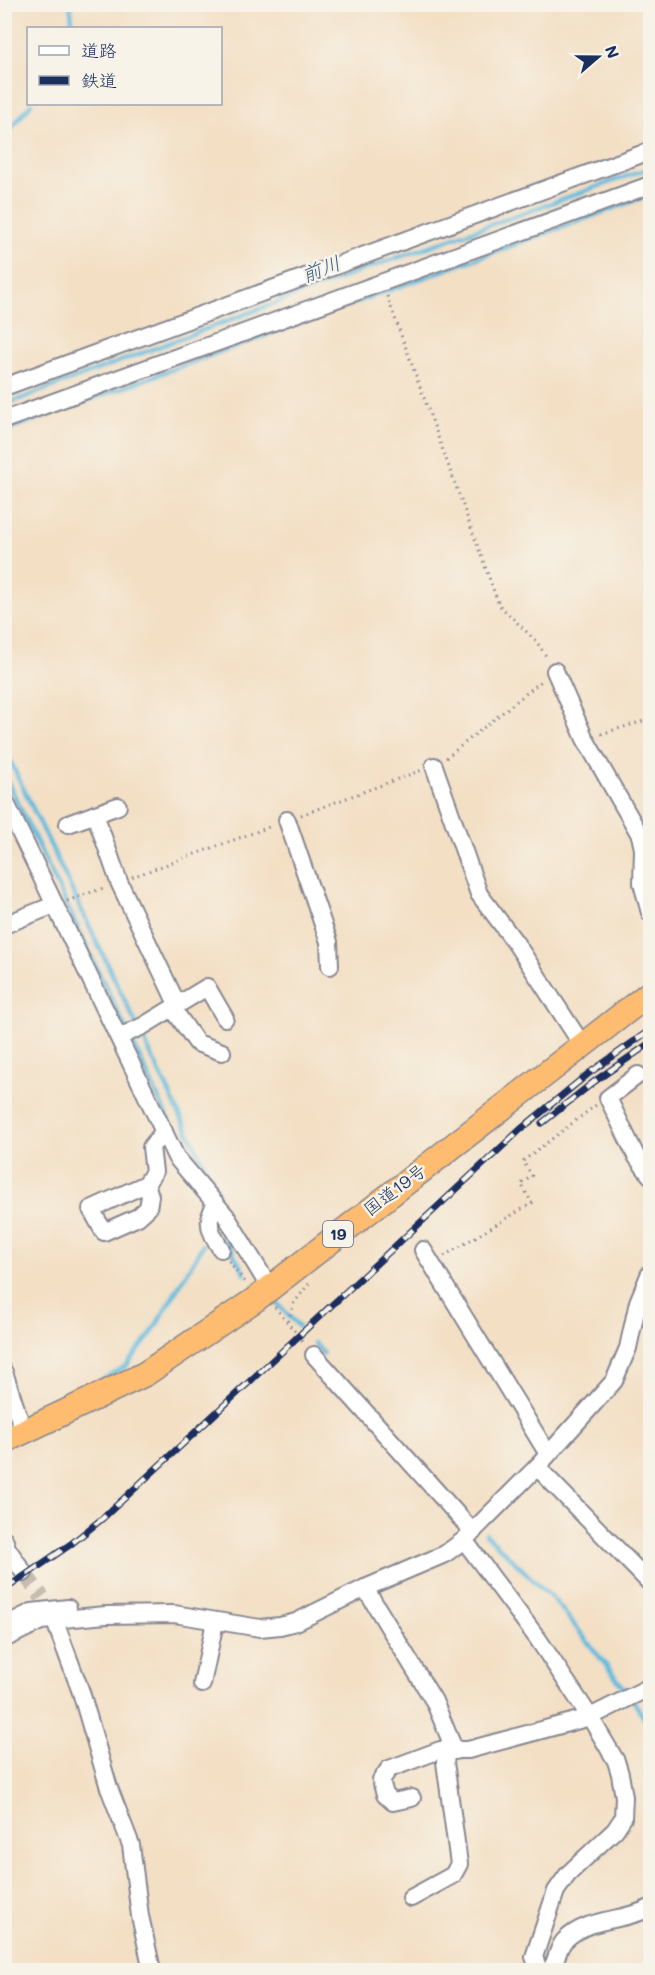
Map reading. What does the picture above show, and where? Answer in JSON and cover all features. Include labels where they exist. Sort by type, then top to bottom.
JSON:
[{"type":"highway","name":"国道19号","points":[[14,1437],[145,1374],[263,1292],[651,993]]},
{"type":"street","points":[[4,387],[651,151]]},
{"type":"street","points":[[4,420],[381,281],[651,185]]},
{"type":"street","points":[[555,670],[585,739],[640,835],[643,849],[642,883],[651,913]]},
{"type":"street","points":[[434,766],[479,894],[515,942],[583,1046]]},
{"type":"street","points":[[4,799],[176,1157],[216,1204],[263,1292]]},
{"type":"street","points":[[68,824],[118,806]]},
{"type":"street","points":[[95,814],[119,882],[175,1008],[197,1043],[222,1052]]},
{"type":"street","points":[[287,820],[330,942],[330,966]]},
{"type":"street","points":[[4,925],[54,905]]},
{"type":"street","points":[[119,1038],[175,1008],[207,987],[225,1018]]},
{"type":"street","points":[[639,1075],[608,1098],[636,1156],[651,1175]]},
{"type":"street","points":[[146,1184],[154,1172],[151,1147],[164,1131]]},
{"type":"street","points":[[216,1204],[209,1216],[209,1224],[221,1249]]},
{"type":"street","points":[[427,1257],[542,1460],[651,1584]]},
{"type":"street","points":[[4,1626],[19,1617],[47,1608],[106,1615],[174,1614],[260,1628],[280,1626],[296,1622],[365,1588],[432,1561],[469,1536],[600,1398],[621,1369],[638,1302],[651,1273]]},
{"type":"street","points":[[318,1363],[469,1536],[590,1717],[616,1761],[624,1797],[623,1818],[615,1830],[568,1874],[556,1891],[534,1957],[539,1971]]},
{"type":"street","points":[[4,1372],[14,1437]]},
{"type":"street","points":[[4,1539],[19,1566]]},
{"type":"street","points":[[365,1588],[434,1701],[451,1751],[445,1762],[459,1864],[453,1875],[442,1883],[411,1898]]},
{"type":"street","points":[[4,1639],[32,1624],[47,1608]]},
{"type":"street","points":[[47,1608],[81,1692],[105,1778],[131,1845],[140,1916],[152,1971]]},
{"type":"street","points":[[202,1684],[214,1622]]},
{"type":"street","points":[[412,1798],[393,1802],[385,1795],[381,1780],[388,1769],[440,1750],[451,1751],[481,1747],[590,1717],[651,1687]]},
{"type":"street","points":[[550,1971],[562,1943],[574,1932],[593,1924],[637,1915],[651,1908]]},
{"type":"path","points":[[54,905],[434,766],[555,670],[536,641],[499,605],[381,281]]},
{"type":"path","points":[[585,739],[651,719]]},
{"type":"path","points":[[427,1257],[532,1203],[521,1184],[532,1176],[523,1161],[600,1101],[608,1098]]},
{"type":"path","points":[[221,1249],[288,1321],[318,1363]]},
{"type":"path","points":[[288,1321],[294,1303],[313,1277]]},
{"type":"waterway","points":[[70,4],[73,27]]},
{"type":"waterway","points":[[4,137],[30,105]]},
{"type":"waterway","name":"前川","points":[[4,405],[371,267],[650,168]]},
{"type":"waterway","points":[[4,431],[650,195]]},
{"type":"waterway","points":[[4,748],[136,1024]]},
{"type":"waterway","points":[[4,774],[126,1029]]},
{"type":"waterway","points":[[140,1032],[218,1194]]},
{"type":"waterway","points":[[130,1037],[187,1160]]},
{"type":"waterway","points":[[217,1224],[245,1274]]},
{"type":"waterway","points":[[83,1391],[126,1366],[151,1334],[203,1245]]},
{"type":"waterway","points":[[278,1304],[298,1326]]},
{"type":"waterway","points":[[314,1343],[323,1353]]},
{"type":"waterway","points":[[486,1534],[556,1602],[628,1693]]},
{"type":"waterway","points":[[633,1700],[650,1728]]},
{"type":"tunnel","points":[[24,1573],[42,1597]]},
{"type":"railway","points":[[4,1590],[71,1544],[103,1518],[521,1129],[588,1074],[650,1030]]},
{"type":"railway","points":[[542,1123],[595,1081],[650,1043]]}]
